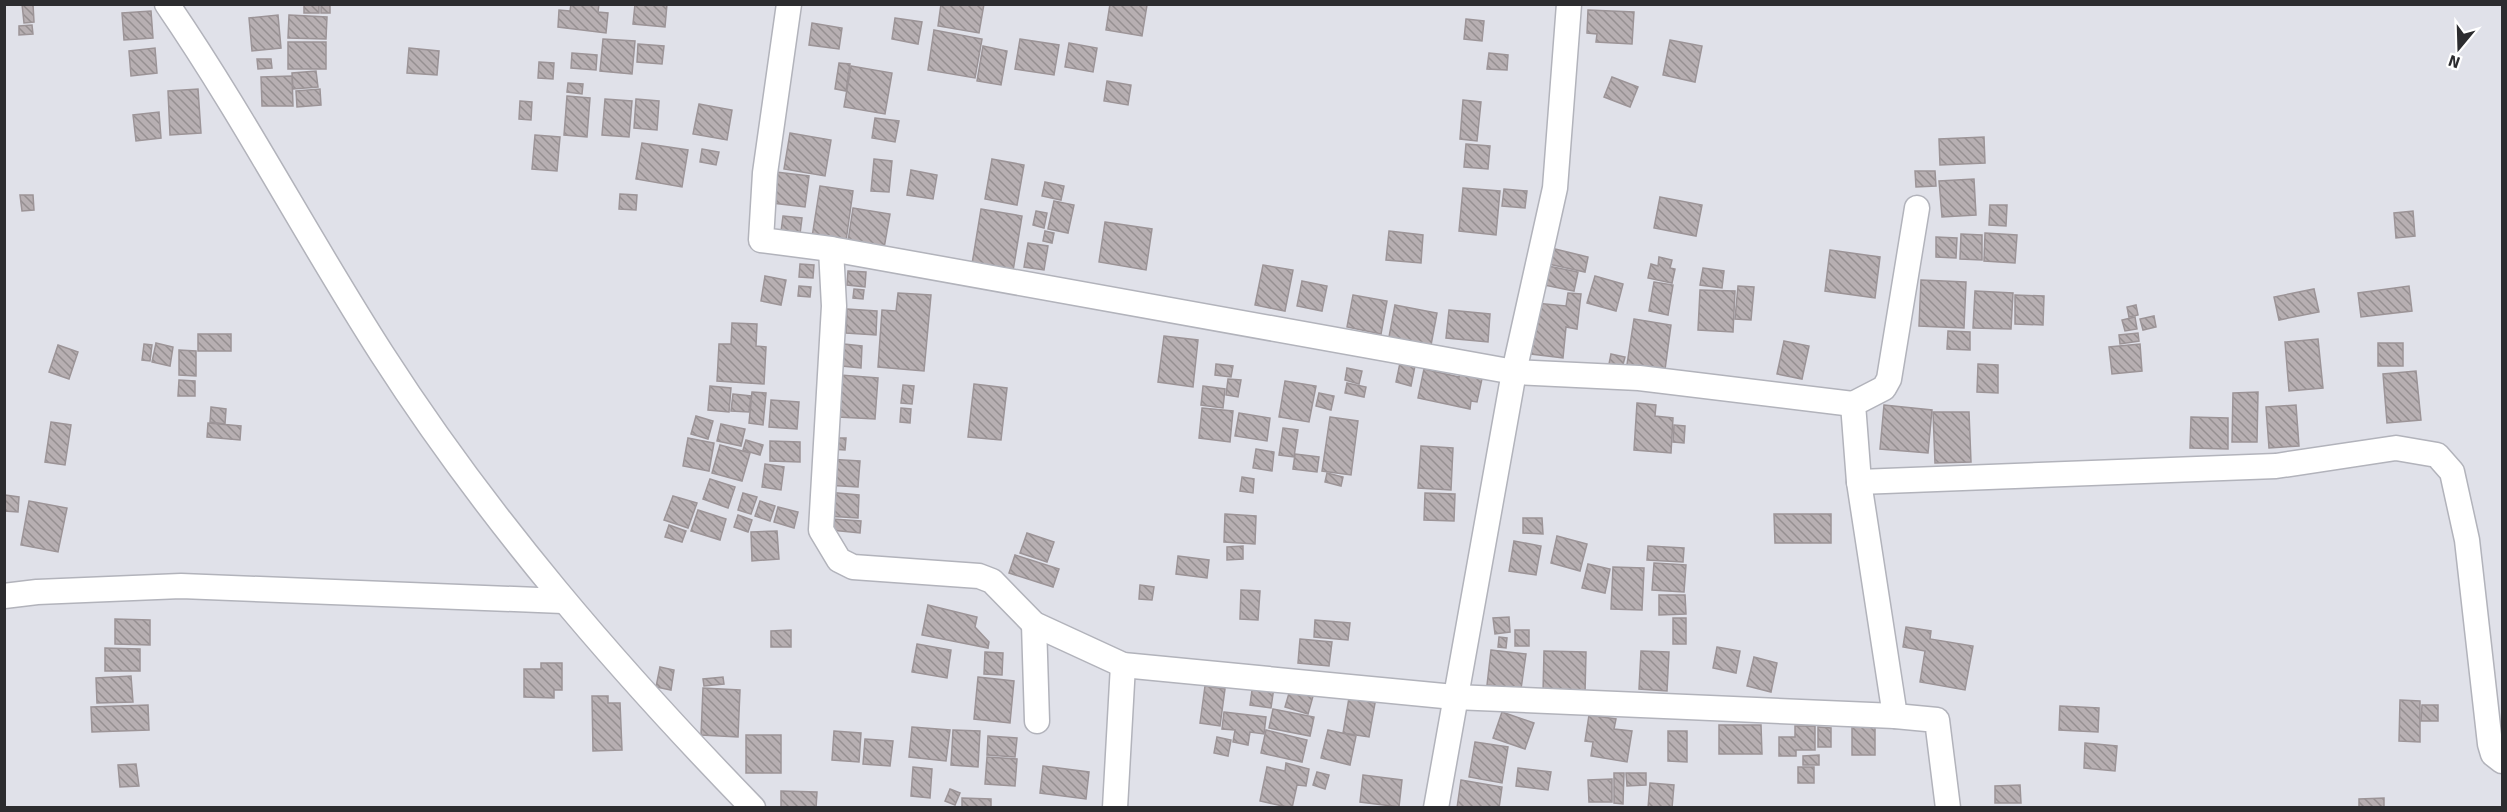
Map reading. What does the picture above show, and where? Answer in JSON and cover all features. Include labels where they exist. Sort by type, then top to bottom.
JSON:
[{"type":"street","points":[[167,4],[219,80],[383,356],[480,493],[562,601],[665,717],[753,807]]},
{"type":"street","points":[[789,4],[765,173],[761,240],[831,249],[1514,372],[1639,378],[1853,404],[1884,388],[1889,379],[1917,208]]},
{"type":"street","points":[[1436,807],[1514,372],[1555,188],[1569,4]]},
{"type":"street","points":[[831,249],[834,306],[821,530],[839,560],[853,567],[979,576],[992,581],[1034,624],[1123,665],[1454,697],[1895,716],[1937,720],[1948,807]]},
{"type":"street","points":[[1853,404],[1859,482],[1895,716]]},
{"type":"street","points":[[1859,482],[2276,466],[2396,448],[2437,455],[2452,472],[2467,540],[2490,744],[2493,754],[2502,761]]},
{"type":"street","points":[[4,596],[37,592],[181,586],[562,601]]},
{"type":"street","points":[[1034,624],[1037,722]]},
{"type":"street","points":[[1115,807],[1123,665]]},
{"type":"building","points":[[22,4],[33,4],[34,22],[24,23]]},
{"type":"building","points":[[304,4],[319,4],[319,13],[304,13]]},
{"type":"building","points":[[321,4],[330,4],[330,13],[321,13]]},
{"type":"building","points":[[571,4],[599,4],[598,12],[608,13],[606,33],[558,27],[559,10],[570,11]]},
{"type":"building","points":[[635,4],[667,4],[665,27],[633,24]]},
{"type":"building","points":[[941,4],[984,4],[979,33],[938,26]]},
{"type":"building","points":[[1110,4],[1147,5],[1142,36],[1106,30]]},
{"type":"building","points":[[1588,10],[1634,12],[1632,44],[1596,42],[1597,34],[1587,33]]},
{"type":"building","points":[[151,11],[153,38],[124,40],[122,13]]},
{"type":"building","points":[[278,15],[281,48],[252,51],[249,18]]},
{"type":"building","points":[[289,15],[327,17],[326,39],[288,38]]},
{"type":"building","points":[[895,18],[922,22],[918,44],[892,39]]},
{"type":"building","points":[[1466,19],[1484,21],[1482,41],[1464,39]]},
{"type":"building","points":[[812,23],[842,28],[839,49],[809,45]]},
{"type":"building","points":[[32,25],[33,34],[19,35],[19,26]]},
{"type":"building","points":[[934,30],[982,39],[975,78],[928,70]]},
{"type":"building","points":[[603,39],[635,41],[632,74],[600,71]]},
{"type":"building","points":[[1020,39],[1059,45],[1054,75],[1015,69]]},
{"type":"building","points":[[1670,40],[1702,46],[1695,82],[1663,75]]},
{"type":"building","points":[[288,42],[326,42],[326,69],[288,69]]},
{"type":"building","points":[[1069,43],[1097,48],[1093,72],[1065,67]]},
{"type":"building","points":[[638,44],[664,46],[662,64],[637,62]]},
{"type":"building","points":[[983,46],[1007,51],[1001,85],[977,81]]},
{"type":"building","points":[[155,48],[157,73],[131,76],[129,51]]},
{"type":"building","points":[[409,48],[439,51],[437,75],[407,73]]},
{"type":"building","points":[[572,53],[597,55],[596,70],[571,68]]},
{"type":"building","points":[[1489,53],[1508,55],[1507,70],[1487,69]]},
{"type":"building","points":[[257,59],[271,59],[272,68],[258,69]]},
{"type":"building","points":[[539,62],[554,63],[553,79],[538,78]]},
{"type":"building","points":[[839,63],[850,64],[846,91],[835,89]]},
{"type":"building","points":[[851,66],[892,73],[885,114],[844,107]]},
{"type":"building","points":[[316,71],[318,87],[293,89],[292,73]]},
{"type":"building","points":[[292,76],[293,106],[262,106],[261,77]]},
{"type":"building","points":[[1612,77],[1638,87],[1630,107],[1604,97]]},
{"type":"building","points":[[1107,81],[1131,85],[1128,105],[1104,101]]},
{"type":"building","points":[[568,83],[583,84],[582,94],[567,92]]},
{"type":"building","points":[[198,89],[201,133],[170,135],[168,91]]},
{"type":"building","points":[[320,89],[321,105],[297,107],[296,91]]},
{"type":"building","points":[[567,96],[590,98],[587,137],[564,135]]},
{"type":"building","points":[[605,99],[632,101],[629,137],[602,135]]},
{"type":"building","points":[[636,99],[659,101],[657,130],[634,128]]},
{"type":"building","points":[[1463,100],[1481,102],[1477,141],[1460,139]]},
{"type":"building","points":[[520,101],[532,102],[531,120],[519,119]]},
{"type":"building","points":[[699,104],[732,110],[727,140],[693,134]]},
{"type":"building","points":[[159,112],[161,138],[136,141],[133,115]]},
{"type":"building","points":[[875,118],[899,121],[895,142],[872,138]]},
{"type":"building","points":[[790,133],[831,140],[825,176],[784,169]]},
{"type":"building","points":[[535,135],[560,137],[557,171],[532,169]]},
{"type":"building","points":[[1984,137],[1985,163],[1940,165],[1939,139]]},
{"type":"building","points":[[642,143],[688,150],[682,187],[636,179]]},
{"type":"building","points":[[1466,144],[1490,146],[1488,169],[1464,167]]},
{"type":"building","points":[[702,149],[719,152],[716,165],[700,162]]},
{"type":"building","points":[[874,159],[892,161],[889,192],[871,191]]},
{"type":"building","points":[[992,159],[1024,165],[1017,205],[985,199]]},
{"type":"building","points":[[911,170],[937,175],[933,199],[907,195]]},
{"type":"building","points":[[1915,171],[1935,171],[1936,186],[1916,187]]},
{"type":"building","points":[[776,172],[809,176],[805,207],[772,203]]},
{"type":"building","points":[[1974,179],[1976,215],[1942,217],[1939,181]]},
{"type":"building","points":[[1045,182],[1064,186],[1061,200],[1042,196]]},
{"type":"building","points":[[820,186],[853,191],[846,241],[812,237]]},
{"type":"building","points":[[1463,188],[1500,191],[1496,235],[1459,231]]},
{"type":"building","points":[[1504,189],[1527,191],[1525,208],[1502,206]]},
{"type":"building","points":[[620,194],[637,195],[636,210],[619,209]]},
{"type":"building","points":[[20,195],[33,195],[34,210],[22,211]]},
{"type":"building","points":[[1660,197],[1702,205],[1696,236],[1654,228]]},
{"type":"building","points":[[1054,201],[1074,205],[1068,233],[1048,229]]},
{"type":"building","points":[[1990,205],[2007,205],[2006,226],[1989,225]]},
{"type":"building","points":[[853,208],[890,214],[883,254],[847,248]]},
{"type":"building","points":[[981,209],[1022,216],[1013,271],[972,264]]},
{"type":"building","points":[[1036,211],[1047,213],[1044,228],[1033,225]]},
{"type":"building","points":[[2413,211],[2415,236],[2396,238],[2394,213]]},
{"type":"building","points":[[783,216],[802,218],[799,242],[780,239]]},
{"type":"building","points":[[1105,222],[1152,229],[1146,270],[1099,262]]},
{"type":"building","points":[[1045,231],[1054,233],[1052,243],[1043,241]]},
{"type":"building","points":[[1389,231],[1423,235],[1421,263],[1386,260]]},
{"type":"building","points":[[1985,233],[2017,235],[2015,263],[1984,261]]},
{"type":"building","points":[[1961,234],[1982,235],[1982,260],[1960,259]]},
{"type":"building","points":[[1936,237],[1957,238],[1956,258],[1936,257]]},
{"type":"building","points":[[1028,243],[1048,246],[1044,270],[1024,267]]},
{"type":"building","points":[[1551,248],[1588,257],[1585,272],[1548,264]]},
{"type":"building","points":[[1830,250],[1880,257],[1875,298],[1825,291]]},
{"type":"building","points":[[1659,257],[1672,260],[1670,268],[1675,269],[1672,283],[1648,278],[1651,264],[1658,266]]},
{"type":"building","points":[[800,264],[814,265],[813,278],[799,277]]},
{"type":"building","points":[[1263,265],[1293,270],[1285,311],[1255,305]]},
{"type":"building","points":[[1548,266],[1578,272],[1574,291],[1544,285]]},
{"type":"building","points":[[1703,268],[1724,271],[1722,288],[1700,285]]},
{"type":"building","points":[[848,271],[866,272],[865,287],[847,285]]},
{"type":"building","points":[[765,276],[786,280],[781,305],[761,301]]},
{"type":"building","points":[[1595,276],[1623,284],[1616,311],[1587,303]]},
{"type":"building","points":[[1921,280],[1966,282],[1964,328],[1919,326]]},
{"type":"building","points":[[1302,281],[1327,286],[1322,311],[1297,306]]},
{"type":"building","points":[[1654,282],[1673,285],[1668,315],[1649,311]]},
{"type":"building","points":[[799,286],[811,287],[810,297],[798,296]]},
{"type":"building","points":[[1738,286],[1754,287],[1751,320],[1735,319]]},
{"type":"building","points":[[2409,286],[2412,311],[2361,317],[2358,293]]},
{"type":"building","points":[[854,289],[864,290],[863,299],[853,298]]},
{"type":"building","points":[[2314,289],[2319,312],[2279,320],[2274,297]]},
{"type":"building","points":[[1700,290],[1735,291],[1733,332],[1698,330]]},
{"type":"building","points":[[1975,291],[2013,293],[2011,329],[1973,328]]},
{"type":"building","points":[[898,293],[931,295],[924,371],[878,367],[882,310],[896,311]]},
{"type":"building","points":[[1568,293],[1581,294],[1577,329],[1566,327],[1563,358],[1531,354],[1536,303],[1566,306]]},
{"type":"building","points":[[1353,295],[1387,301],[1381,334],[1347,327]]},
{"type":"building","points":[[2015,295],[2044,296],[2043,325],[2015,324]]},
{"type":"building","points":[[1395,305],[1437,313],[1431,345],[1389,337]]},
{"type":"building","points":[[2136,305],[2138,315],[2129,317],[2127,307]]},
{"type":"building","points":[[847,309],[877,311],[876,335],[846,333]]},
{"type":"building","points":[[1449,310],[1490,314],[1488,342],[1446,338]]},
{"type":"building","points":[[2154,316],[2156,327],[2143,330],[2140,319]]},
{"type":"building","points":[[2135,317],[2137,329],[2125,331],[2122,320]]},
{"type":"building","points":[[1634,319],[1671,325],[1664,377],[1626,371]]},
{"type":"building","points":[[732,323],[757,324],[756,346],[766,347],[764,384],[717,381],[719,344],[731,344]]},
{"type":"building","points":[[1948,331],[1970,332],[1970,350],[1947,349]]},
{"type":"building","points":[[2138,333],[2139,341],[2120,344],[2119,335]]},
{"type":"building","points":[[198,334],[231,334],[231,351],[198,351]]},
{"type":"building","points":[[1164,336],[1198,340],[1193,387],[1158,382]]},
{"type":"building","points":[[2318,339],[2323,388],[2289,391],[2285,342]]},
{"type":"building","points":[[1784,341],[1809,346],[1802,379],[1777,374]]},
{"type":"building","points":[[156,343],[173,347],[170,366],[152,362]]},
{"type":"building","points":[[2378,343],[2403,343],[2403,366],[2378,366]]},
{"type":"building","points":[[144,344],[152,345],[150,361],[142,360]]},
{"type":"building","points":[[844,344],[862,346],[861,368],[842,366]]},
{"type":"building","points":[[2140,344],[2142,371],[2112,374],[2109,347]]},
{"type":"building","points":[[58,345],[78,352],[69,379],[49,372]]},
{"type":"building","points":[[179,350],[196,351],[196,376],[179,375]]},
{"type":"building","points":[[1611,354],[1625,357],[1621,372],[1608,369]]},
{"type":"building","points":[[1400,363],[1415,366],[1411,386],[1396,382]]},
{"type":"building","points":[[1216,364],[1233,366],[1231,377],[1215,375]]},
{"type":"building","points":[[1978,364],[1998,365],[1998,393],[1977,392]]},
{"type":"building","points":[[1347,368],[1362,371],[1359,384],[1345,380]]},
{"type":"building","points":[[1424,369],[1459,377],[1461,369],[1483,374],[1477,402],[1471,401],[1470,409],[1418,398]]},
{"type":"building","points":[[2416,371],[2421,420],[2387,423],[2383,374]]},
{"type":"building","points":[[840,375],[878,378],[875,419],[838,417]]},
{"type":"building","points":[[1228,379],[1241,380],[1238,397],[1226,395]]},
{"type":"building","points":[[179,380],[195,381],[195,396],[178,396]]},
{"type":"building","points":[[1285,381],[1316,386],[1309,422],[1279,417]]},
{"type":"building","points":[[1347,383],[1366,387],[1364,397],[1345,393]]},
{"type":"building","points":[[974,384],[1007,388],[1001,440],[968,437]]},
{"type":"building","points":[[903,385],[914,386],[912,404],[901,403]]},
{"type":"building","points":[[710,386],[731,388],[729,412],[708,410]]},
{"type":"building","points":[[1203,386],[1225,389],[1223,408],[1201,405]]},
{"type":"building","points":[[752,392],[766,393],[763,425],[749,423]]},
{"type":"building","points":[[2258,392],[2257,442],[2232,442],[2233,393]]},
{"type":"building","points":[[1319,393],[1334,396],[1331,410],[1316,406]]},
{"type":"building","points":[[733,394],[751,396],[749,412],[731,411]]},
{"type":"building","points":[[771,400],[799,402],[797,429],[769,427]]},
{"type":"building","points":[[1637,403],[1656,405],[1655,416],[1673,418],[1671,453],[1634,450]]},
{"type":"building","points":[[1884,405],[1932,410],[1928,453],[1880,449]]},
{"type":"building","points":[[2296,405],[2299,446],[2269,448],[2266,407]]},
{"type":"building","points":[[211,407],[226,409],[225,424],[210,422]]},
{"type":"building","points":[[901,408],[911,409],[910,423],[900,422]]},
{"type":"building","points":[[1202,408],[1233,411],[1230,442],[1199,438]]},
{"type":"building","points":[[1933,412],[1969,412],[1971,462],[1935,463]]},
{"type":"building","points":[[1239,413],[1270,418],[1267,441],[1235,436]]},
{"type":"building","points":[[696,416],[713,421],[708,439],[691,434]]},
{"type":"building","points":[[1330,417],[1358,421],[1351,475],[1322,471]]},
{"type":"building","points":[[2191,417],[2228,418],[2228,449],[2190,448]]},
{"type":"building","points":[[51,422],[71,425],[65,465],[45,462]]},
{"type":"building","points":[[208,423],[241,426],[240,440],[207,437]]},
{"type":"building","points":[[721,424],[745,429],[741,446],[717,441]]},
{"type":"building","points":[[1674,425],[1685,426],[1684,443],[1673,442]]},
{"type":"building","points":[[1283,428],[1298,430],[1294,457],[1279,455]]},
{"type":"building","points":[[688,438],[714,443],[709,471],[683,466]]},
{"type":"building","points":[[831,438],[846,438],[845,450],[830,449]]},
{"type":"building","points":[[746,440],[763,445],[760,455],[743,450]]},
{"type":"building","points":[[770,441],[800,442],[800,462],[770,461]]},
{"type":"building","points":[[720,445],[750,453],[742,481],[712,473]]},
{"type":"building","points":[[1421,446],[1453,448],[1451,490],[1418,488]]},
{"type":"building","points":[[1256,449],[1274,452],[1272,471],[1253,468]]},
{"type":"building","points":[[1295,454],[1319,457],[1317,472],[1293,469]]},
{"type":"building","points":[[827,459],[860,461],[858,487],[825,485]]},
{"type":"building","points":[[765,464],[784,467],[781,490],[762,487]]},
{"type":"building","points":[[1327,473],[1343,477],[1341,486],[1325,482]]},
{"type":"building","points":[[1242,477],[1254,479],[1253,493],[1240,491]]},
{"type":"building","points":[[710,479],[735,487],[728,508],[703,499]]},
{"type":"building","points":[[827,492],[859,495],[858,518],[826,516]]},
{"type":"building","points":[[743,493],[757,497],[751,514],[738,510]]},
{"type":"building","points":[[1425,493],[1455,494],[1454,521],[1424,520]]},
{"type":"building","points":[[5,495],[19,497],[18,512],[4,511]]},
{"type":"building","points":[[673,496],[697,503],[688,528],[664,520]]},
{"type":"building","points":[[29,501],[67,508],[58,552],[21,545]]},
{"type":"building","points":[[760,501],[775,506],[770,521],[755,516]]},
{"type":"building","points":[[778,507],[798,512],[794,528],[774,522]]},
{"type":"building","points":[[698,510],[726,519],[720,540],[691,531]]},
{"type":"building","points":[[1225,514],[1256,516],[1255,544],[1224,542]]},
{"type":"building","points":[[1774,514],[1831,514],[1831,543],[1775,543]]},
{"type":"building","points":[[738,515],[752,520],[748,532],[734,527]]},
{"type":"building","points":[[1523,518],[1542,518],[1543,534],[1523,533]]},
{"type":"building","points":[[832,519],[861,521],[860,533],[831,530]]},
{"type":"building","points":[[669,525],[686,531],[682,542],[665,537]]},
{"type":"building","points":[[777,531],[779,559],[752,561],[751,532]]},
{"type":"building","points":[[1027,533],[1054,542],[1047,562],[1020,553]]},
{"type":"building","points":[[1557,536],[1587,544],[1580,571],[1551,563]]},
{"type":"building","points":[[1514,541],[1541,546],[1536,575],[1509,571]]},
{"type":"building","points":[[1243,546],[1243,559],[1227,560],[1227,547]]},
{"type":"building","points":[[1648,546],[1684,548],[1683,562],[1647,560]]},
{"type":"building","points":[[1015,555],[1059,569],[1053,587],[1009,573]]},
{"type":"building","points":[[1178,556],[1209,560],[1207,578],[1176,574]]},
{"type":"building","points":[[1654,563],[1686,565],[1684,592],[1652,590]]},
{"type":"building","points":[[1588,564],[1610,569],[1605,593],[1582,588]]},
{"type":"building","points":[[1613,567],[1644,568],[1642,610],[1611,609]]},
{"type":"building","points":[[1140,585],[1154,587],[1152,600],[1139,599]]},
{"type":"building","points":[[1241,590],[1260,591],[1258,620],[1240,619]]},
{"type":"building","points":[[1659,595],[1685,595],[1686,614],[1659,615]]},
{"type":"building","points":[[928,605],[977,617],[975,627],[989,642],[988,648],[922,635]]},
{"type":"building","points":[[1509,617],[1510,632],[1495,634],[1493,618]]},
{"type":"building","points":[[1673,618],[1686,618],[1686,644],[1673,644]]},
{"type":"building","points":[[115,619],[150,620],[150,645],[115,644]]},
{"type":"building","points":[[1315,620],[1350,623],[1348,640],[1314,637]]},
{"type":"building","points":[[1906,627],[1931,631],[1930,639],[1973,646],[1965,690],[1920,682],[1925,651],[1903,647]]},
{"type":"building","points":[[791,630],[791,647],[771,647],[771,631]]},
{"type":"building","points":[[1515,630],[1529,630],[1529,646],[1515,646]]},
{"type":"building","points":[[1499,637],[1507,638],[1506,648],[1498,647]]},
{"type":"building","points":[[1300,639],[1332,642],[1329,666],[1298,663]]},
{"type":"building","points":[[917,644],[951,650],[947,678],[912,672]]},
{"type":"building","points":[[1717,647],[1740,651],[1736,673],[1713,668]]},
{"type":"building","points":[[105,648],[140,649],[140,671],[105,671]]},
{"type":"building","points":[[1491,650],[1526,654],[1521,689],[1487,685]]},
{"type":"building","points":[[1544,651],[1586,652],[1585,694],[1543,693]]},
{"type":"building","points":[[1641,651],[1669,652],[1667,691],[1639,689]]},
{"type":"building","points":[[985,652],[1003,653],[1002,675],[984,674]]},
{"type":"building","points":[[1754,657],[1777,663],[1771,692],[1747,686]]},
{"type":"building","points":[[541,663],[562,663],[562,690],[554,690],[554,698],[524,697],[524,669],[541,669]]},
{"type":"building","points":[[660,667],[674,670],[671,690],[656,687]]},
{"type":"building","points":[[131,676],[133,702],[97,703],[96,678]]},
{"type":"building","points":[[723,677],[724,684],[704,686],[703,679]]},
{"type":"building","points":[[978,677],[1014,681],[1010,723],[974,719]]},
{"type":"building","points":[[1253,683],[1274,687],[1271,708],[1250,705]]},
{"type":"building","points":[[1292,683],[1315,689],[1308,714],[1285,707]]},
{"type":"building","points":[[1205,686],[1225,689],[1220,726],[1200,723]]},
{"type":"building","points":[[703,688],[740,690],[738,737],[701,735]]},
{"type":"building","points":[[592,696],[608,696],[608,703],[620,703],[622,750],[593,751]]},
{"type":"building","points":[[1349,698],[1375,703],[1369,737],[1343,733]]},
{"type":"building","points":[[2400,700],[2420,701],[2420,742],[2399,741]]},
{"type":"building","points":[[148,705],[149,730],[92,732],[91,707]]},
{"type":"building","points":[[2422,705],[2438,705],[2438,721],[2421,721]]},
{"type":"building","points":[[2060,706],[2099,708],[2098,732],[2059,730]]},
{"type":"building","points":[[1273,709],[1314,717],[1310,736],[1269,728]]},
{"type":"building","points":[[1224,712],[1266,717],[1264,734],[1250,732],[1248,745],[1233,742],[1235,730],[1222,729]]},
{"type":"building","points":[[1502,712],[1534,723],[1525,749],[1493,738]]},
{"type":"building","points":[[1589,715],[1616,719],[1614,729],[1632,731],[1627,762],[1591,756],[1593,742],[1585,741]]},
{"type":"building","points":[[1719,725],[1761,725],[1762,754],[1719,754]]},
{"type":"building","points":[[1795,726],[1815,726],[1815,750],[1796,750],[1796,756],[1779,756],[1779,737],[1795,737]]},
{"type":"building","points":[[912,727],[950,730],[946,761],[909,757]]},
{"type":"building","points":[[1818,727],[1831,728],[1831,747],[1818,747]]},
{"type":"building","points":[[1852,727],[1875,727],[1875,755],[1852,755]]},
{"type":"building","points":[[953,730],[980,731],[978,767],[951,765]]},
{"type":"building","points":[[1266,730],[1307,740],[1302,762],[1261,753]]},
{"type":"building","points":[[1328,730],[1356,736],[1350,765],[1321,758]]},
{"type":"building","points":[[834,731],[861,733],[859,762],[832,760]]},
{"type":"building","points":[[1668,731],[1687,731],[1687,762],[1668,761]]},
{"type":"building","points":[[746,735],[781,735],[781,773],[746,773]]},
{"type":"building","points":[[988,736],[1017,738],[1015,757],[987,755]]},
{"type":"building","points":[[1217,737],[1231,740],[1228,756],[1214,753]]},
{"type":"building","points":[[865,739],[893,741],[890,766],[863,764]]},
{"type":"building","points":[[1475,742],[1508,747],[1502,783],[1469,777]]},
{"type":"building","points":[[2085,743],[2117,746],[2115,771],[2084,768]]},
{"type":"building","points":[[1819,755],[1819,765],[1803,765],[1803,756]]},
{"type":"building","points":[[987,757],[1017,759],[1015,786],[985,784]]},
{"type":"building","points":[[1286,763],[1309,769],[1306,786],[1297,785],[1292,808],[1260,801],[1267,767],[1285,771]]},
{"type":"building","points":[[136,764],[139,786],[120,787],[118,765]]},
{"type":"building","points":[[1043,766],[1089,772],[1086,799],[1040,793]]},
{"type":"building","points":[[913,767],[932,769],[930,798],[911,796]]},
{"type":"building","points":[[1798,767],[1814,767],[1814,783],[1798,783]]},
{"type":"building","points":[[1518,768],[1551,772],[1548,790],[1516,786]]},
{"type":"building","points":[[1317,772],[1329,775],[1325,789],[1313,785]]},
{"type":"building","points":[[1614,773],[1624,773],[1623,804],[1614,803]]},
{"type":"building","points":[[1626,773],[1646,773],[1646,785],[1627,786]]},
{"type":"building","points":[[1363,775],[1402,780],[1399,807],[1360,802]]},
{"type":"building","points":[[1612,779],[1612,802],[1589,802],[1588,780]]},
{"type":"building","points":[[1461,780],[1502,787],[1499,808],[1457,808]]},
{"type":"building","points":[[1650,783],[1674,785],[1672,808],[1648,808]]},
{"type":"building","points":[[2020,785],[2021,803],[1995,803],[1995,786]]},
{"type":"building","points":[[950,789],[960,793],[955,805],[945,801]]},
{"type":"building","points":[[781,791],[817,792],[816,808],[781,808]]},
{"type":"building","points":[[962,798],[991,799],[991,808],[962,808]]},
{"type":"building","points":[[2384,798],[2384,808],[2359,808],[2359,799]]}]
